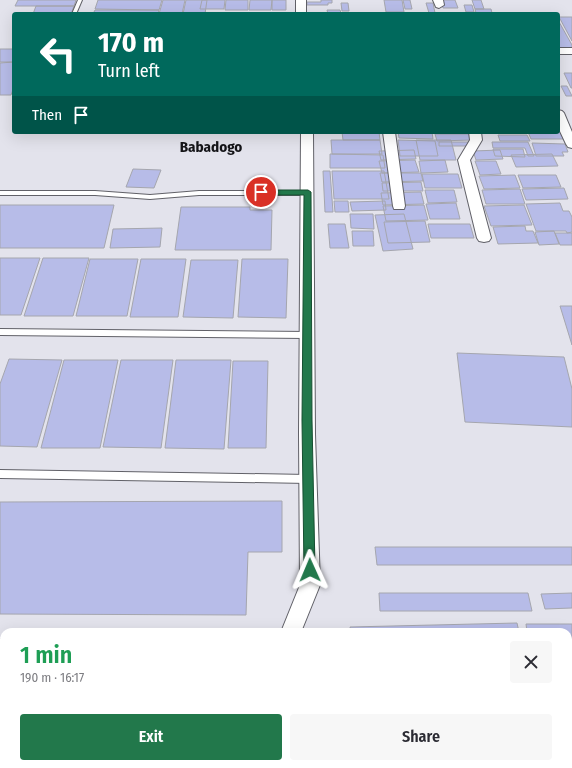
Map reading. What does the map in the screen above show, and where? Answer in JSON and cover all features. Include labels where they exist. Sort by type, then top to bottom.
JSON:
[{"type":"street","points":[[301,0],[301,12]]},
{"type":"street","points":[[560,51],[572,51]]},
{"type":"street","points":[[560,118],[572,144]]},
{"type":"street","points":[[293,628],[310,585],[307,335],[307,134]]},
{"type":"street","points":[[389,134],[399,206]]},
{"type":"street","points":[[475,134],[476,140],[464,160],[484,238]]},
{"type":"lane","points":[[75,12],[80,0]]},
{"type":"lane","points":[[0,193],[95,193],[150,197],[199,193],[308,192]]},
{"type":"lane","points":[[0,332],[307,335]]},
{"type":"lane","points":[[0,474],[308,479]]},
{"type":"building","points":[[18,0],[76,0],[74,6],[15,6]]},
{"type":"building","points":[[98,0],[162,0],[159,10],[95,9]]},
{"type":"building","points":[[163,0],[185,0],[182,12],[160,12]]},
{"type":"building","points":[[186,0],[207,0],[205,12],[183,12]]},
{"type":"building","points":[[202,0],[225,0],[224,9],[200,9]]},
{"type":"building","points":[[226,0],[248,0],[248,10],[225,10]]},
{"type":"building","points":[[250,0],[272,0],[271,10],[249,10]]},
{"type":"building","points":[[272,0],[286,0],[286,10],[272,10]]},
{"type":"building","points":[[321,0],[332,0],[332,3],[328,3],[328,5],[307,5],[307,2],[321,2]]},
{"type":"building","points":[[384,0],[402,0],[404,12],[386,12]]},
{"type":"building","points":[[403,0],[410,0],[412,9],[405,9]]},
{"type":"building","points":[[441,0],[455,0],[458,8],[443,8]]},
{"type":"building","points":[[472,0],[481,0],[484,9],[475,9]]},
{"type":"building","points":[[341,3],[348,3],[349,11],[342,11]]},
{"type":"building","points":[[426,3],[433,3],[435,12],[429,12]]},
{"type":"building","points":[[464,5],[472,5],[474,12],[466,12]]},
{"type":"building","points":[[36,6],[74,6],[72,12],[34,12]]},
{"type":"building","points":[[475,9],[491,9],[492,12],[476,12]]},
{"type":"building","points":[[95,10],[159,10],[158,12],[94,12]]},
{"type":"building","points":[[327,10],[340,10],[341,12],[328,12]]},
{"type":"building","points":[[560,17],[572,17],[572,41],[560,19]]},
{"type":"building","points":[[560,24],[572,45],[572,48],[560,48]]},
{"type":"building","points":[[0,49],[12,49],[12,62],[0,62]]},
{"type":"building","points":[[12,62],[11,95],[0,95],[0,63]]},
{"type":"building","points":[[564,73],[572,73],[572,88],[571,88]]},
{"type":"building","points":[[561,86],[567,86],[572,96],[566,96]]},
{"type":"building","points":[[560,132],[564,139],[531,139],[529,134],[560,134]]},
{"type":"building","points":[[342,134],[379,134],[380,140],[343,140]]},
{"type":"building","points":[[398,134],[432,134],[433,139],[399,138]]},
{"type":"building","points":[[435,134],[470,134],[472,140],[437,141]]},
{"type":"building","points":[[498,135],[527,135],[530,141],[500,141]]},
{"type":"building","points":[[331,140],[380,140],[382,154],[332,154]]},
{"type":"building","points":[[398,140],[435,141],[438,156],[400,156]]},
{"type":"building","points":[[416,140],[451,140],[456,160],[420,160]]},
{"type":"building","points":[[439,142],[471,142],[472,146],[439,146]]},
{"type":"building","points":[[492,142],[528,142],[534,156],[528,156],[525,148],[493,148]]},
{"type":"building","points":[[532,143],[565,144],[568,152],[562,152],[564,156],[536,156]]},
{"type":"building","points":[[493,149],[523,149],[525,157],[495,156]]},
{"type":"building","points":[[414,150],[416,159],[381,160],[379,151]]},
{"type":"building","points":[[500,150],[503,159],[476,160],[473,151]]},
{"type":"building","points":[[330,154],[383,155],[385,168],[330,168]]},
{"type":"building","points":[[552,154],[558,166],[516,167],[511,155]]},
{"type":"building","points":[[415,160],[419,172],[382,173],[379,161]]},
{"type":"building","points":[[445,160],[448,172],[421,173],[419,161]]},
{"type":"building","points":[[475,161],[496,161],[501,174],[480,175]]},
{"type":"building","points":[[133,169],[161,170],[154,188],[126,187]]},
{"type":"building","points":[[323,171],[330,171],[333,212],[325,212]]},
{"type":"building","points":[[332,171],[384,171],[389,199],[334,199]]},
{"type":"building","points":[[380,173],[421,173],[423,181],[382,182]]},
{"type":"building","points":[[422,174],[458,174],[462,188],[425,188]]},
{"type":"building","points":[[515,175],[520,188],[484,189],[479,176]]},
{"type":"building","points":[[518,175],[556,175],[561,187],[523,188]]},
{"type":"building","points":[[421,182],[423,191],[383,191],[382,183]]},
{"type":"building","points":[[564,188],[568,199],[526,200],[522,189]]},
{"type":"building","points":[[520,189],[525,204],[486,204],[482,190]]},
{"type":"building","points":[[425,190],[454,190],[457,202],[428,203]]},
{"type":"building","points":[[421,192],[424,204],[383,205],[381,193]]},
{"type":"building","points":[[334,201],[348,201],[349,212],[335,212]]},
{"type":"building","points":[[385,201],[386,210],[352,211],[350,202]]},
{"type":"building","points":[[456,203],[460,219],[430,219],[426,204]]},
{"type":"building","points":[[560,203],[563,211],[569,211],[572,217],[572,232],[536,231],[526,204]]},
{"type":"building","points":[[0,205],[114,205],[104,248],[0,248]]},
{"type":"building","points":[[424,205],[428,220],[386,221],[383,206]]},
{"type":"building","points":[[524,205],[532,225],[491,226],[484,206]]},
{"type":"building","points":[[181,207],[250,207],[250,210],[272,210],[271,250],[175,250]]},
{"type":"building","points":[[350,214],[373,214],[374,229],[351,228]]},
{"type":"building","points":[[404,214],[413,249],[383,251],[375,215]]},
{"type":"building","points":[[425,221],[430,242],[388,243],[384,222]]},
{"type":"building","points":[[328,224],[345,224],[349,248],[330,248]]},
{"type":"building","points":[[428,224],[470,224],[474,238],[431,238]]},
{"type":"building","points":[[525,226],[526,231],[533,231],[538,243],[498,244],[493,227]]},
{"type":"building","points":[[162,228],[160,247],[110,248],[113,229]]},
{"type":"building","points":[[352,231],[373,231],[374,246],[353,246]]},
{"type":"building","points":[[554,231],[559,244],[539,245],[535,232]]},
{"type":"building","points":[[555,233],[572,233],[572,245],[560,245]]},
{"type":"building","points":[[0,258],[40,258],[21,315],[0,315]]},
{"type":"building","points":[[43,258],[89,258],[73,316],[24,316]]},
{"type":"building","points":[[90,259],[138,259],[127,316],[76,316]]},
{"type":"building","points":[[141,259],[186,259],[178,317],[130,317]]},
{"type":"building","points":[[242,259],[288,259],[286,318],[238,317]]},
{"type":"building","points":[[191,260],[238,260],[233,318],[183,317]]},
{"type":"building","points":[[560,306],[572,306],[572,345]]},
{"type":"building","points":[[457,353],[564,357],[572,389],[572,427],[465,422]]},
{"type":"building","points":[[9,359],[62,360],[37,447],[0,446],[0,384]]},
{"type":"building","points":[[64,360],[118,360],[100,448],[41,448]]},
{"type":"building","points":[[121,360],[173,360],[161,448],[103,447]]},
{"type":"building","points":[[176,360],[231,360],[224,449],[165,448]]},
{"type":"building","points":[[233,361],[268,361],[266,448],[228,448]]},
{"type":"building","points":[[282,501],[282,552],[248,552],[246,615],[0,614],[0,502]]},
{"type":"building","points":[[375,547],[572,547],[572,565],[377,565]]},
{"type":"building","points":[[379,593],[528,593],[532,611],[380,611]]},
{"type":"building","points":[[572,593],[572,608],[545,609],[541,594]]},
{"type":"building","points":[[517,623],[518,628],[350,628]]},
{"type":"building","points":[[526,624],[572,624],[572,628],[526,628]]},
{"type":"district","name":"Babadogo","points":[[211,147]]},
{"type":"route","points":[[261,192],[308,192],[307,420],[310,570]]}]
